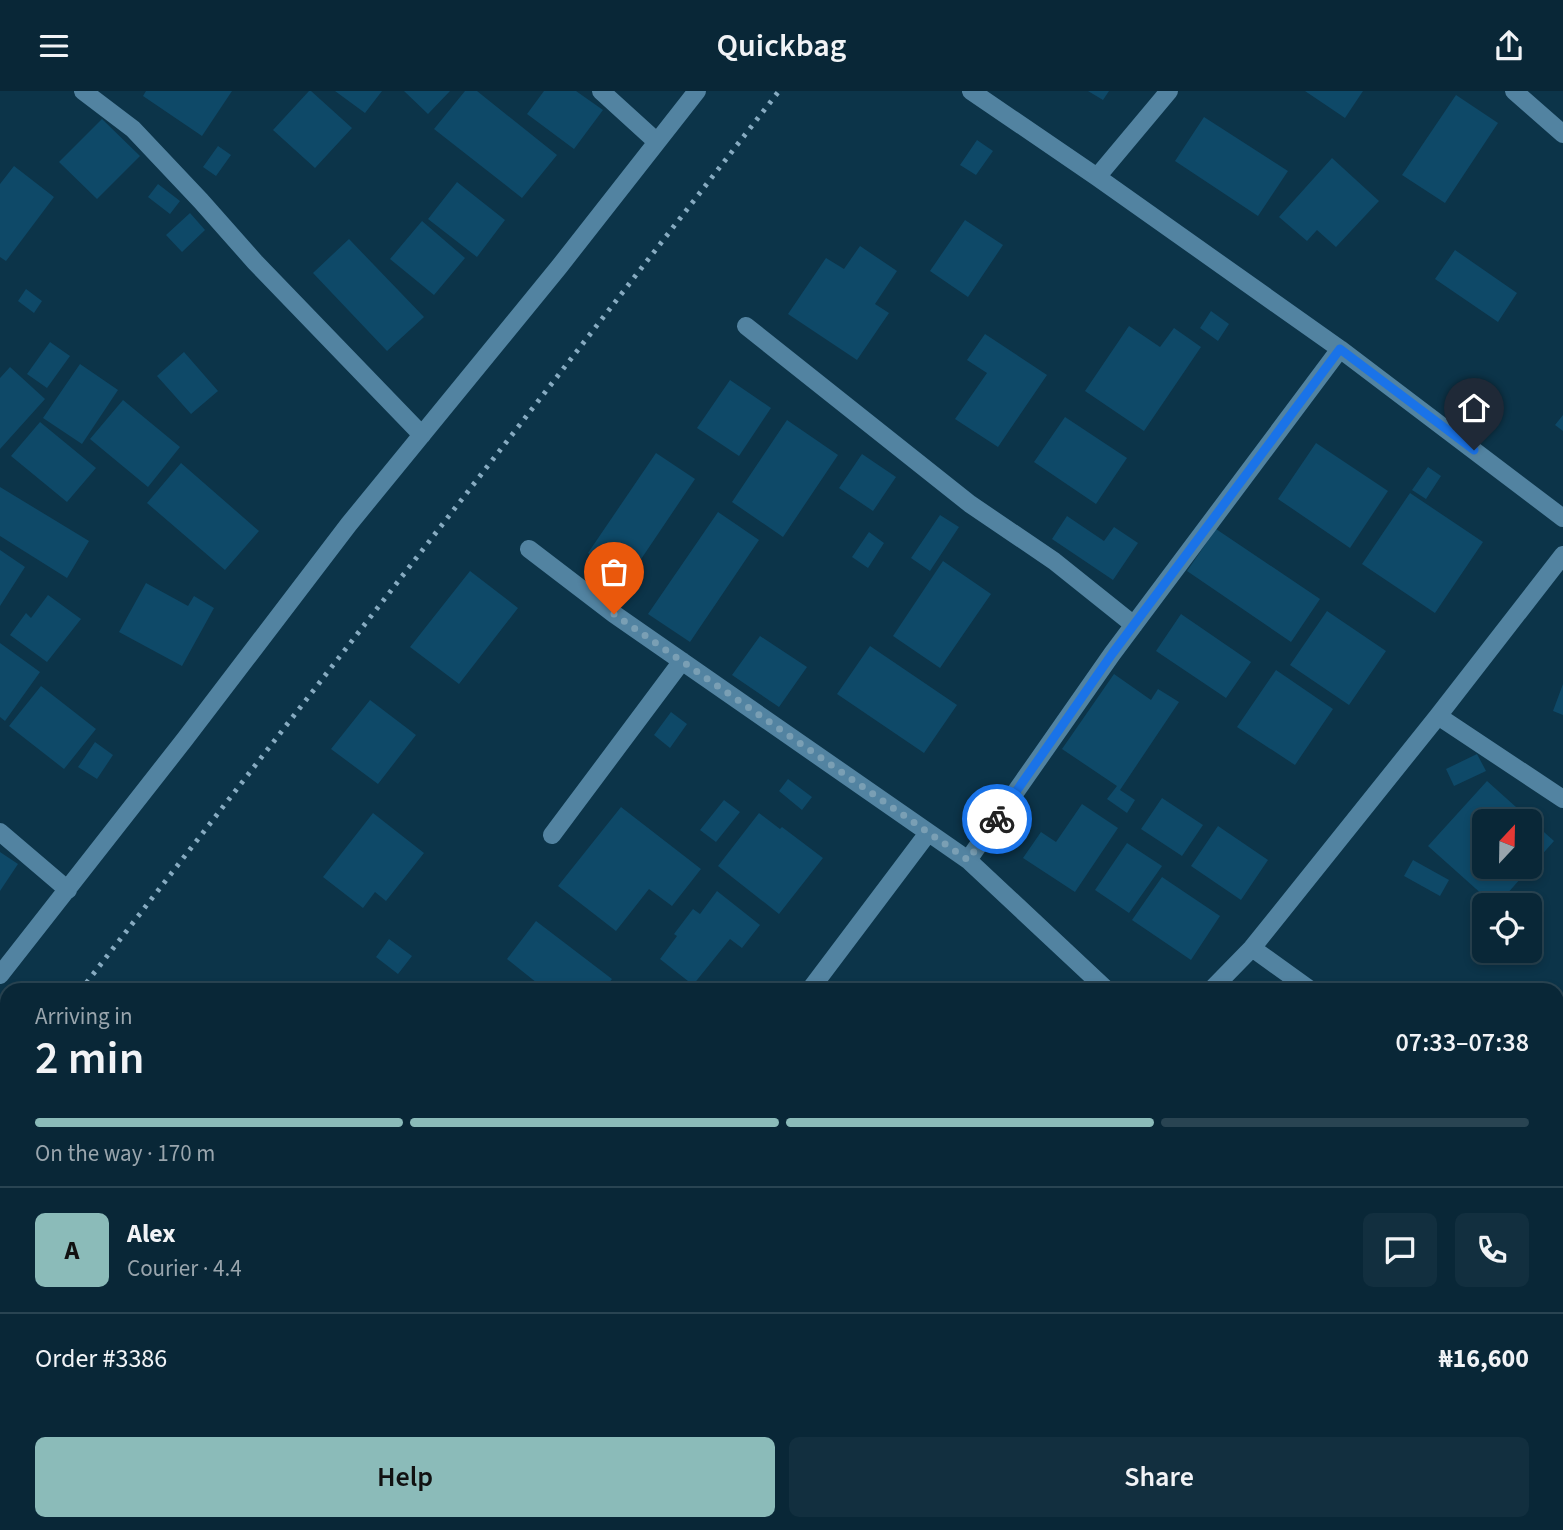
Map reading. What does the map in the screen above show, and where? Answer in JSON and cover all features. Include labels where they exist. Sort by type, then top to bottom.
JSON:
[{"type":"street","points":[[83,91],[133,129],[255,263],[422,435]]},
{"type":"street","points":[[601,91],[657,142]]},
{"type":"street","points":[[0,975],[348,524],[559,267],[697,91]]},
{"type":"street","points":[[971,91],[1340,349],[1563,518]]},
{"type":"street","points":[[1097,177],[1169,91]]},
{"type":"street","points":[[1518,92],[1563,134]]},
{"type":"street","points":[[746,326],[970,504],[1054,561],[1134,625]]},
{"type":"street","points":[[968,860],[1134,625],[1340,349]]},
{"type":"street","points":[[529,549],[614,614],[968,860],[1099,983]]},
{"type":"street","points":[[1218,983],[1252,948],[1563,555]]},
{"type":"street","points":[[552,835],[682,661]]},
{"type":"street","points":[[1438,716],[1563,799]]},
{"type":"street","points":[[0,832],[68,890]]},
{"type":"street","points":[[815,983],[928,833]]},
{"type":"street","points":[[1252,948],[1301,983]]},
{"type":"building","points":[[146,91],[232,91],[202,136],[143,96]]},
{"type":"building","points":[[309,91],[352,128],[315,168],[273,130]]},
{"type":"building","points":[[335,91],[382,91],[365,113]]},
{"type":"building","points":[[404,91],[450,91],[428,114]]},
{"type":"building","points":[[465,91],[477,91],[557,155],[522,198],[434,129]]},
{"type":"building","points":[[544,91],[576,91],[603,110],[574,149],[527,114]]},
{"type":"building","points":[[1088,91],[1109,91],[1103,100]]},
{"type":"building","points":[[1305,91],[1363,91],[1345,118]]},
{"type":"building","points":[[1456,95],[1498,123],[1445,203],[1402,175]]},
{"type":"building","points":[[1204,117],[1288,171],[1258,216],[1175,161]]},
{"type":"building","points":[[102,119],[140,156],[97,199],[59,162]]},
{"type":"building","points":[[977,140],[993,151],[976,175],[960,165]]},
{"type":"building","points":[[218,146],[231,155],[216,176],[203,167]]},
{"type":"building","points":[[1332,158],[1379,201],[1336,247],[1317,230],[1307,241],[1279,217]]},
{"type":"building","points":[[14,166],[54,197],[6,261],[0,257],[0,184]]},
{"type":"building","points":[[457,182],[505,220],[477,257],[428,219]]},
{"type":"building","points":[[158,184],[180,201],[170,214],[148,197]]},
{"type":"building","points":[[190,213],[205,230],[182,252],[166,235]]},
{"type":"building","points":[[965,220],[1003,245],[968,297],[930,271]]},
{"type":"building","points":[[422,221],[465,258],[434,295],[390,259]]},
{"type":"building","points":[[349,239],[424,317],[387,351],[313,273]]},
{"type":"building","points":[[860,246],[897,271],[875,304],[889,313],[857,360],[788,314],[826,258],[844,269]]},
{"type":"building","points":[[1455,250],[1517,293],[1498,322],[1435,279]]},
{"type":"building","points":[[26,289],[42,301],[34,313],[18,301]]},
{"type":"building","points":[[1211,311],[1229,324],[1218,341],[1200,328]]},
{"type":"building","points":[[1129,326],[1160,347],[1174,328],[1201,347],[1144,431],[1085,391]]},
{"type":"building","points":[[985,334],[1047,375],[998,447],[955,419],[987,373],[967,360]]},
{"type":"building","points":[[50,342],[70,356],[47,388],[27,374]]},
{"type":"building","points":[[184,352],[218,391],[191,414],[157,376]]},
{"type":"building","points":[[80,364],[118,390],[82,444],[43,418]]},
{"type":"building","points":[[10,367],[45,399],[0,449],[0,378]]},
{"type":"building","points":[[730,380],[771,408],[739,456],[697,428]]},
{"type":"building","points":[[123,400],[180,447],[148,487],[90,439]]},
{"type":"building","points":[[1563,415],[1563,431],[1555,425]]},
{"type":"building","points":[[1065,417],[1127,458],[1096,504],[1034,462]]},
{"type":"building","points":[[787,420],[838,455],[783,537],[732,502]]},
{"type":"building","points":[[40,422],[96,468],[67,502],[11,456]]},
{"type":"building","points":[[1316,443],[1388,491],[1350,548],[1278,499]]},
{"type":"building","points":[[656,453],[695,479],[627,580],[588,553]]},
{"type":"building","points":[[862,454],[896,477],[873,511],[839,488]]},
{"type":"building","points":[[181,463],[259,531],[225,570],[147,503]]},
{"type":"building","points":[[1428,467],[1441,476],[1426,499],[1412,490]]},
{"type":"building","points":[[0,487],[89,541],[67,578],[0,536]]},
{"type":"building","points":[[1410,493],[1483,542],[1435,613],[1362,564]]},
{"type":"building","points":[[718,512],[759,540],[690,642],[648,614]]},
{"type":"building","points":[[940,515],[959,527],[930,571],[911,558]]},
{"type":"building","points":[[1067,516],[1104,541],[1114,527],[1138,543],[1113,580],[1052,539]]},
{"type":"building","points":[[1216,529],[1320,599],[1291,642],[1187,571]]},
{"type":"building","points":[[869,532],[884,543],[868,568],[852,557]]},
{"type":"building","points":[[0,550],[25,567],[0,606]]},
{"type":"building","points":[[943,561],[991,594],[940,668],[893,636]]},
{"type":"building","points":[[470,571],[518,608],[459,684],[410,647]]},
{"type":"building","points":[[146,583],[188,606],[194,596],[214,608],[182,666],[119,632]]},
{"type":"building","points":[[48,595],[81,619],[47,662],[10,635],[26,613],[31,618]]},
{"type":"building","points":[[1327,611],[1386,651],[1349,705],[1290,665]]},
{"type":"building","points":[[1181,614],[1251,662],[1226,698],[1156,651]]},
{"type":"building","points":[[760,636],[807,667],[779,707],[732,675]]},
{"type":"building","points":[[0,643],[40,672],[5,721],[0,717]]},
{"type":"building","points":[[870,646],[957,705],[924,753],[837,694]]},
{"type":"building","points":[[1276,670],[1333,709],[1295,765],[1237,727]]},
{"type":"building","points":[[1114,674],[1151,700],[1158,689],[1179,702],[1120,790],[1135,800],[1127,813],[1107,799],[1117,786],[1062,749]]},
{"type":"building","points":[[1563,684],[1563,715],[1553,711]]},
{"type":"building","points":[[41,686],[96,729],[64,769],[9,726]]},
{"type":"building","points":[[370,700],[416,735],[378,784],[331,749]]},
{"type":"building","points":[[671,712],[687,724],[670,748],[654,735]]},
{"type":"building","points":[[95,742],[113,755],[97,779],[78,767]]},
{"type":"building","points":[[1477,754],[1486,771],[1454,786],[1446,769]]},
{"type":"building","points":[[788,779],[812,797],[802,810],[779,791]]},
{"type":"building","points":[[1487,781],[1518,809],[1472,809],[1472,879],[1520,879],[1508,893],[1481,893],[1428,846]]},
{"type":"building","points":[[1162,798],[1203,825],[1182,856],[1141,829]]},
{"type":"building","points":[[724,800],[740,812],[716,842],[700,830]]},
{"type":"building","points":[[1082,804],[1118,828],[1075,892],[1023,858],[1041,832],[1056,842]]},
{"type":"building","points":[[621,807],[701,869],[672,906],[649,889],[616,931],[558,886]]},
{"type":"building","points":[[373,813],[424,853],[386,901],[375,892],[363,908],[323,877]]},
{"type":"building","points":[[759,813],[823,858],[779,914],[718,866]]},
{"type":"building","points":[[1218,826],[1268,860],[1241,900],[1191,866]]},
{"type":"building","points":[[1542,830],[1554,841],[1542,854]]},
{"type":"building","points":[[1127,843],[1162,866],[1129,913],[1095,890]]},
{"type":"building","points":[[0,852],[18,864],[0,891]]},
{"type":"building","points":[[1413,860],[1449,880],[1440,896],[1404,876]]},
{"type":"building","points":[[1162,877],[1220,916],[1191,960],[1132,920]]},
{"type":"building","points":[[717,891],[760,925],[742,948],[730,939],[695,983],[690,983],[660,959],[693,909],[700,914]]},
{"type":"building","points":[[536,921],[612,979],[609,983],[537,983],[507,959]]},
{"type":"building","points":[[389,939],[412,956],[398,974],[376,957]]},
{"type":"railway","points":[[86,983],[779,91]]},
{"type":"way so far","points":[[614,614],[968,860],[997,819]]},
{"type":"route","points":[[997,819],[1112,654],[1340,349],[1474,450]]}]
